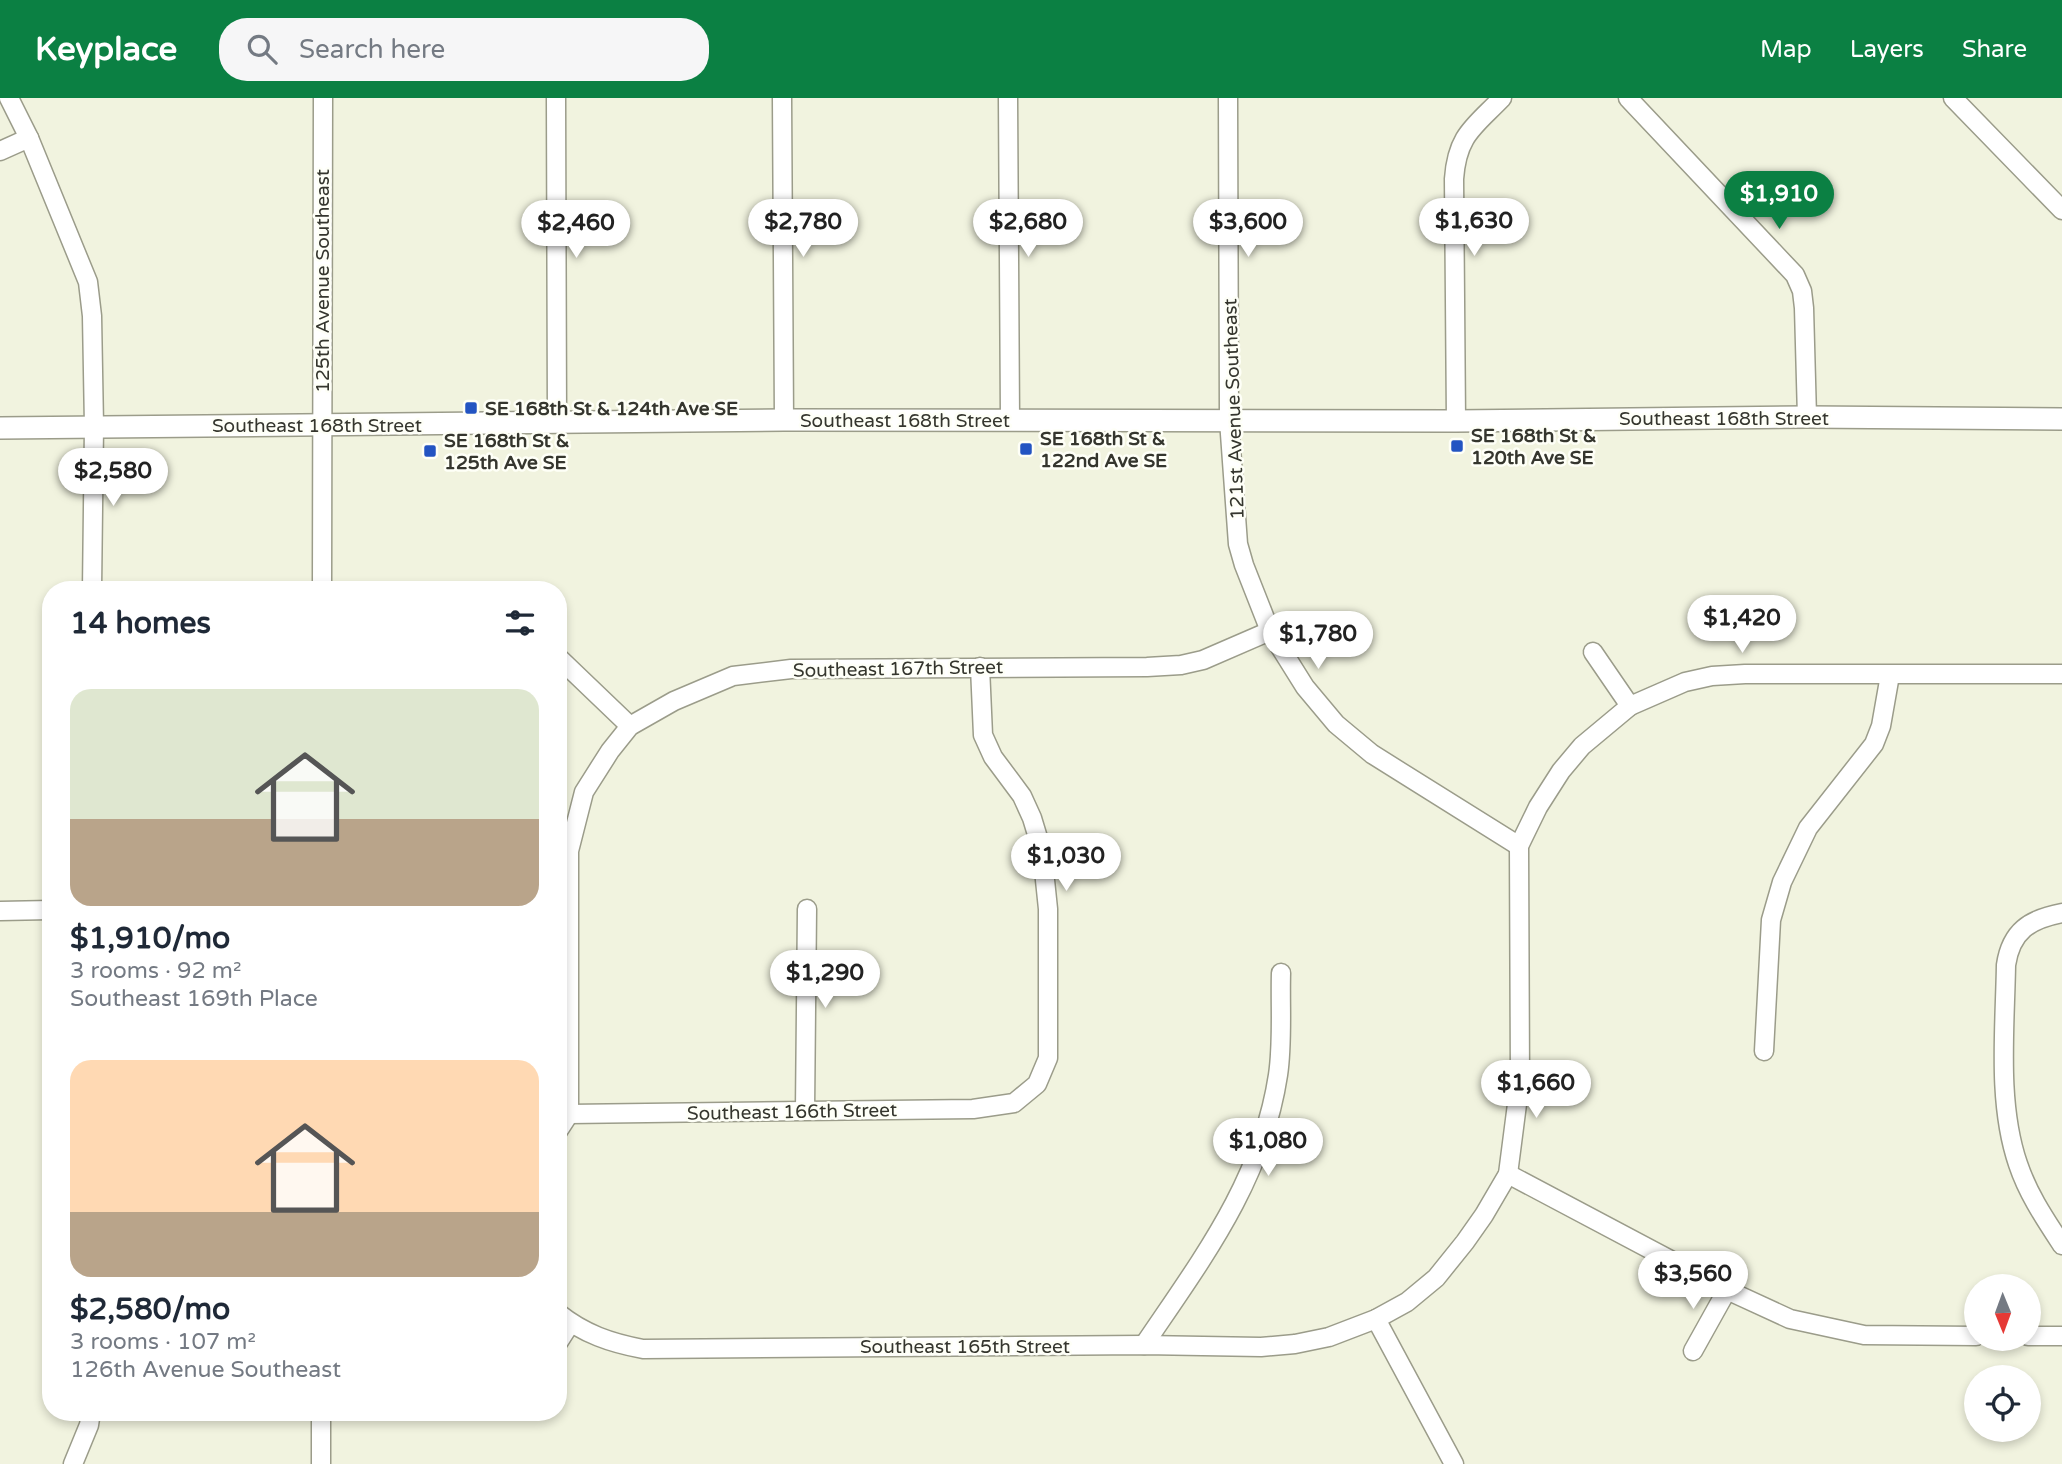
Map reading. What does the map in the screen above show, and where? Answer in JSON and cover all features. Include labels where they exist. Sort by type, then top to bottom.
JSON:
[{"type":"street","points":[[9,98],[29,138],[88,282],[92,317],[94,426],[92,581]]},
{"type":"street","name":"125th Avenue Southeast","points":[[322,581],[323,98]]},
{"type":"street","points":[[556,98],[557,422]]},
{"type":"street","points":[[782,98],[784,420]]},
{"type":"street","points":[[1008,98],[1010,419]]},
{"type":"street","name":"121st Avenue Southeast","points":[[1228,98],[1229,420],[1238,544],[1244,565],[1270,631],[1305,687],[1336,724],[1372,754],[1519,846]]},
{"type":"street","points":[[1456,421],[1456,156],[1464,137],[1503,98]]},
{"type":"street","points":[[1628,98],[1795,275],[1804,308],[1807,417]]},
{"type":"street","points":[[1953,98],[2062,210]]},
{"type":"street","points":[[0,152],[29,138]]},
{"type":"street","name":"Southeast 168th Street","points":[[0,428],[1010,419],[2062,419]]},
{"type":"street","name":"Southeast 167th Street","points":[[630,726],[674,701],[733,676],[791,668],[1181,665],[1203,660],[1270,631]]},
{"type":"street","points":[[1594,652],[1630,706]]},
{"type":"street","points":[[567,666],[630,726],[610,751],[584,792],[569,851],[567,1117]]},
{"type":"street","name":"Southeast 166th Street","points":[[569,1114],[972,1109],[1014,1103],[1037,1084],[1048,1058],[1048,909],[1042,851],[1022,796],[993,757],[983,735],[980,667]]},
{"type":"street","points":[[1964,1336],[1864,1335],[1790,1319],[1727,1290],[1508,1174],[1520,1081],[1519,846],[1538,807],[1561,771],[1582,746],[1630,706],[1685,682],[1712,676],[1745,674],[2062,674]]},
{"type":"street","points":[[1764,1051],[1771,920],[1782,882],[1808,828],[1874,744],[1881,726],[1890,675]]},
{"type":"street","points":[[805,1110],[807,909]]},
{"type":"street","points":[[0,911],[42,911]]},
{"type":"street","points":[[2062,913],[2032,922],[2021,931],[2010,947],[2006,965],[2006,1092],[2012,1146],[2037,1209],[2062,1245]]},
{"type":"street","points":[[1144,1345],[1226,1223],[1260,1151],[1279,1074],[1281,973]]},
{"type":"street","name":"Southeast 165th Street","points":[[567,1320],[610,1342],[643,1349],[1144,1345],[1261,1347],[1294,1344],[1329,1337],[1376,1319],[1406,1302],[1436,1278],[1484,1215],[1508,1174]]},
{"type":"street","points":[[1693,1351],[1727,1290]]},
{"type":"street","points":[[1376,1319],[1454,1464]]},
{"type":"street","points":[[2041,1336],[2062,1336]]},
{"type":"street","points":[[73,1464],[90,1421]]},
{"type":"street","points":[[321,1421],[321,1464]]},
{"type":"lane","points":[[567,1337],[574,1326]]},
{"type":"place","name":"SE 168th St & 124th Ave SE","points":[[471,408]]},
{"type":"place","name":"SE 168th St & 120th Ave SE","points":[[1457,446]]},
{"type":"place","name":"SE 168th St & 122nd Ave SE","points":[[1026,449]]},
{"type":"place","name":"SE 168th St & 125th Ave SE","points":[[430,451]]}]
